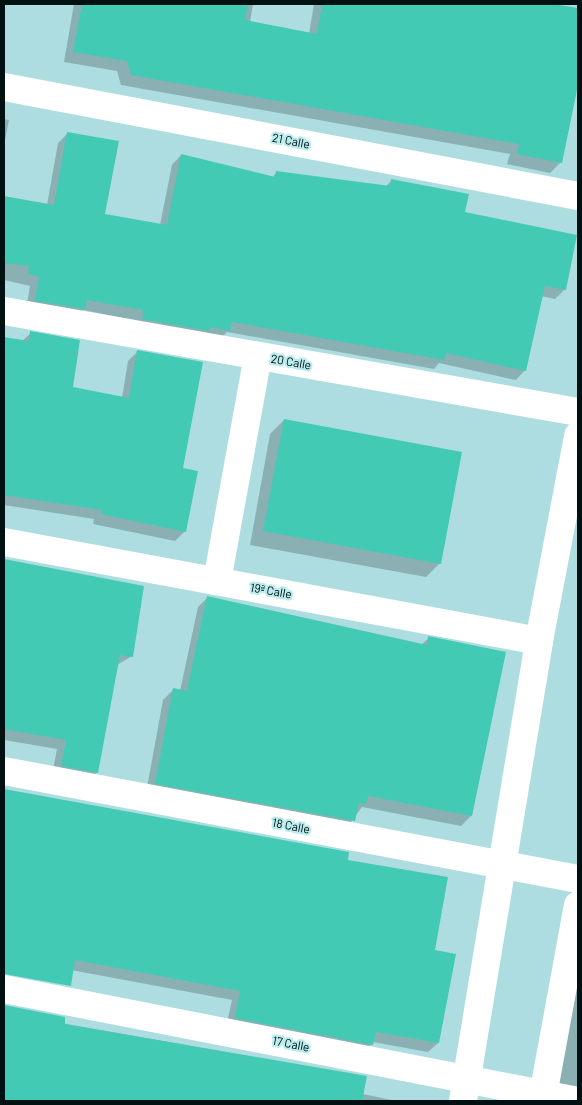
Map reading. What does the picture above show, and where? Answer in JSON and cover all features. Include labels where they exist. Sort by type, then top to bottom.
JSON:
[{"type":"street","name":"21 Calle","points":[[4,87],[578,196]]},
{"type":"street","name":"20 Calle","points":[[4,311],[578,412]]},
{"type":"street","points":[[217,581],[258,356]]},
{"type":"street","points":[[465,1089],[539,641],[578,436]]},
{"type":"street","name":"19ª Calle","points":[[4,542],[539,641]]},
{"type":"street","name":"18 Calle","points":[[4,771],[503,867],[578,879]]},
{"type":"street","points":[[542,1098],[578,905]]},
{"type":"street","name":"17 Calle","points":[[4,989],[465,1089],[578,1101]]},
{"type":"building","points":[[82,4],[248,4],[245,20],[317,34],[322,4],[553,4],[578,8],[578,85],[562,163],[517,154],[519,144],[131,75],[127,61],[73,52]]},
{"type":"building","points":[[67,132],[119,141],[105,214],[167,225],[181,154],[275,177],[276,171],[390,186],[391,179],[469,194],[465,212],[577,235],[566,290],[545,286],[526,371],[446,353],[444,360],[232,322],[230,331],[210,327],[209,331],[142,319],[143,310],[87,300],[85,309],[35,301],[39,277],[28,274],[29,266],[4,263],[4,196],[54,205]]},
{"type":"building","points":[[30,331],[80,340],[73,387],[129,398],[137,350],[203,362],[183,468],[198,471],[186,532],[101,514],[102,510],[4,495],[4,337],[29,341]]},
{"type":"building","points":[[284,419],[462,452],[441,564],[263,531]]},
{"type":"building","points":[[4,559],[144,586],[133,657],[120,655],[98,773],[61,766],[66,740],[4,729]]},
{"type":"building","points":[[207,596],[427,645],[428,636],[506,652],[472,816],[368,796],[366,804],[359,803],[355,821],[155,784],[173,688],[187,691]]},
{"type":"building","points":[[4,789],[349,852],[348,860],[448,877],[435,950],[456,954],[439,1043],[376,1032],[373,1045],[235,1018],[240,991],[75,960],[71,986],[4,974]]},
{"type":"building","points":[[4,1005],[65,1017],[65,1024],[367,1076],[362,1101],[4,1101]]}]
